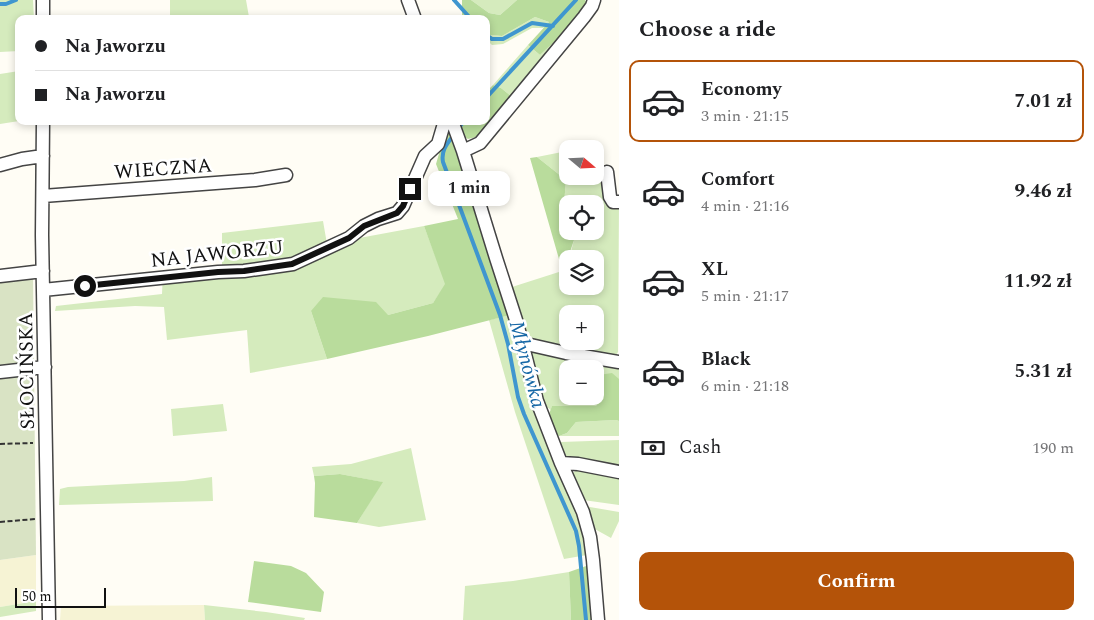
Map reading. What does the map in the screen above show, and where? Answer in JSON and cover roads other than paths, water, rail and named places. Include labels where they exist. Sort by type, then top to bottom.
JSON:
[{"type":"street","points":[[43,0],[44,15]]},
{"type":"street","points":[[408,0],[414,15]]},
{"type":"street","points":[[463,151],[480,143],[584,17],[594,0]]},
{"type":"street","name":"SŁOCIŃSKA","points":[[43,125],[43,290],[50,620]]},
{"type":"street","name":"NA JAWORZU","points":[[43,290],[244,271],[292,264],[349,238],[364,226],[397,213],[403,206],[425,156],[438,144],[444,125]]},
{"type":"street","points":[[454,125],[517,323],[537,401],[561,463],[583,512],[594,560],[598,620]]},
{"type":"street","points":[[0,165],[43,156]]},
{"type":"street","points":[[607,172],[610,197],[613,202],[619,202]]},
{"type":"street","name":"WIECZNA","points":[[43,196],[255,180],[286,175]]},
{"type":"street","points":[[0,276],[43,271]]},
{"type":"street","points":[[522,343],[619,362]]},
{"type":"street","points":[[0,372],[45,367]]},
{"type":"street","points":[[561,463],[578,464],[619,472]]},
{"type":"waterway","name":"Młynówka","points":[[0,4],[16,0]]},
{"type":"waterway","name":"Młynówka","points":[[454,0],[467,15]]},
{"type":"waterway","name":"Młynówka","points":[[490,94],[576,0]]},
{"type":"waterway","name":"Młynówka","points":[[490,38],[503,39],[532,23],[553,26]]},
{"type":"waterway","name":"Młynówka","points":[[457,130],[461,125]]},
{"type":"waterway","name":"Młynówka","points":[[453,136],[443,151],[443,162],[500,315],[508,344],[518,397],[524,414],[576,531],[586,620]]}]
